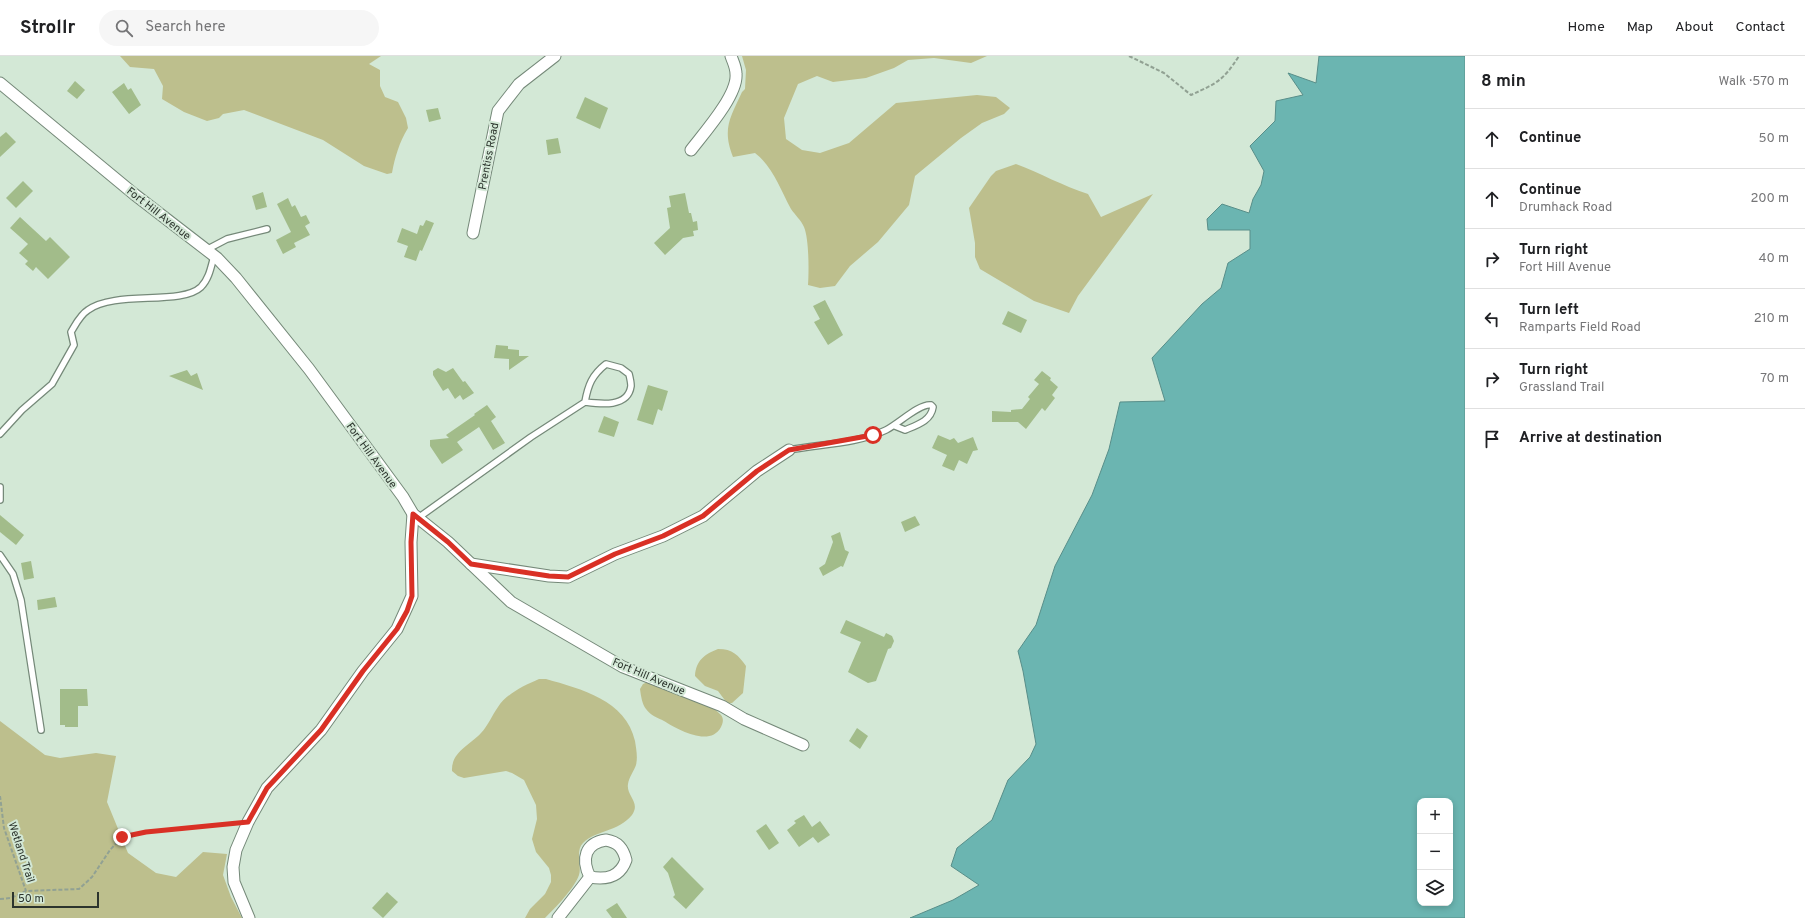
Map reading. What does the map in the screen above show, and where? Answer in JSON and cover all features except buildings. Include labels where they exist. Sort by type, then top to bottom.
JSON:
[{"type":"street","name":"Prentiss Road","points":[[473,233],[498,111],[519,84],[555,56]]},
{"type":"street","points":[[691,150],[722,108],[732,89],[736,75],[731,56]]},
{"type":"street","name":"Fort Hill Avenue","points":[[0,83],[134,194],[210,253],[236,278],[310,369],[415,516],[448,542],[511,602],[623,667],[722,706],[744,719],[803,745]]},
{"type":"street","points":[[471,564],[549,576],[568,577],[615,554],[663,536],[703,516],[757,471],[789,450]]},
{"type":"street","points":[[249,918],[234,882],[233,867],[236,850],[248,822],[267,788],[321,730],[363,671],[397,629],[407,611],[412,596],[411,542],[415,516]]},
{"type":"street","points":[[558,918],[590,877]]},
{"type":"lane","points":[[0,434],[22,410],[52,384],[74,345],[71,332],[77,321],[88,309],[103,304],[130,299],[190,294],[201,287],[209,276],[210,253],[226,239],[267,229]]},
{"type":"lane","points":[[415,516],[585,402],[612,404],[624,398],[631,387],[629,374],[621,368],[606,364],[596,372],[588,389],[585,402]]},
{"type":"lane","points":[[789,450],[878,433],[895,426],[922,406],[928,404],[932,405],[934,408],[929,418],[918,425],[905,430],[895,426]]},
{"type":"lane","points":[[0,487],[0,500]]},
{"type":"lane","points":[[0,555],[13,574],[21,600],[41,730]]},
{"type":"path","points":[[1129,56],[1164,73],[1191,95],[1220,81],[1230,70],[1238,56]]},
{"type":"path","name":"Wetland Trail","points":[[0,796],[4,828],[26,891]]},
{"type":"path","points":[[0,899],[11,898],[26,891],[79,889],[92,877],[110,850],[122,837],[146,832],[248,822]]},
{"type":"green space","points":[[120,56],[381,56],[369,64],[380,70],[380,86],[385,97],[398,102],[406,118],[408,128],[402,139],[394,161],[392,173],[387,174],[364,166],[323,140],[244,110],[223,114],[219,118],[207,121],[184,112],[162,99],[163,86],[154,69],[130,67]]},
{"type":"green space","points":[[742,56],[987,56],[971,63],[934,58],[908,60],[894,68],[866,78],[833,82],[817,76],[798,84],[784,118],[786,139],[802,150],[820,153],[849,143],[896,103],[977,95],[996,97],[1010,108],[1004,114],[982,123],[961,138],[915,176],[909,205],[878,242],[850,266],[835,286],[820,288],[808,285],[808,247],[806,232],[801,222],[791,209],[780,186],[767,165],[755,153],[733,157],[728,139],[728,131],[734,109],[745,89],[746,70]]},
{"type":"green space","points":[[1016,164],[1088,194],[1101,217],[1153,194],[1078,296],[1069,313],[1034,301],[980,269],[975,257],[975,243],[969,208],[996,171]]},
{"type":"green space","points":[[718,649],[728,650],[735,653],[746,666],[743,693],[732,703],[727,703],[718,691],[705,686],[695,676],[697,666],[702,658]]},
{"type":"green space","points":[[539,679],[546,679],[587,692],[600,698],[622,715],[630,727],[635,741],[637,759],[636,765],[629,779],[628,788],[635,806],[632,815],[626,821],[588,839],[583,843],[579,850],[580,871],[577,880],[564,898],[549,914],[545,918],[525,918],[530,909],[545,894],[551,882],[551,875],[549,868],[536,852],[532,839],[537,819],[536,805],[524,780],[506,771],[464,778],[458,776],[452,771],[453,764],[458,754],[477,737],[488,724],[501,702],[516,690]]},
{"type":"green space","points":[[650,681],[688,695],[715,710],[723,718],[721,727],[716,733],[709,736],[693,735],[652,715],[644,705],[640,689],[643,684]]},
{"type":"green space","points":[[0,721],[45,755],[60,758],[96,753],[116,756],[107,802],[128,853],[156,873],[176,877],[203,852],[227,854],[223,875],[231,897],[242,918],[0,918]]},
{"type":"water","points":[[1319,56],[1465,56],[1465,918],[910,918],[953,900],[979,885],[951,866],[957,848],[992,820],[1008,780],[1030,757],[1036,744],[1018,651],[1036,625],[1055,566],[1092,495],[1109,449],[1120,402],[1165,401],[1152,358],[1202,304],[1221,288],[1228,263],[1250,249],[1250,230],[1208,230],[1207,219],[1222,204],[1249,213],[1253,199],[1261,185],[1264,171],[1250,146],[1275,121],[1276,101],[1303,95],[1288,73],[1316,83]]},
{"type":"route","points":[[122,837],[146,832],[248,822],[267,788],[321,730],[363,671],[373,661],[397,629],[407,611],[412,596],[411,542],[413,514],[448,542],[471,564],[549,576],[568,577],[615,554],[663,536],[703,516],[757,471],[789,450],[873,435]]}]
